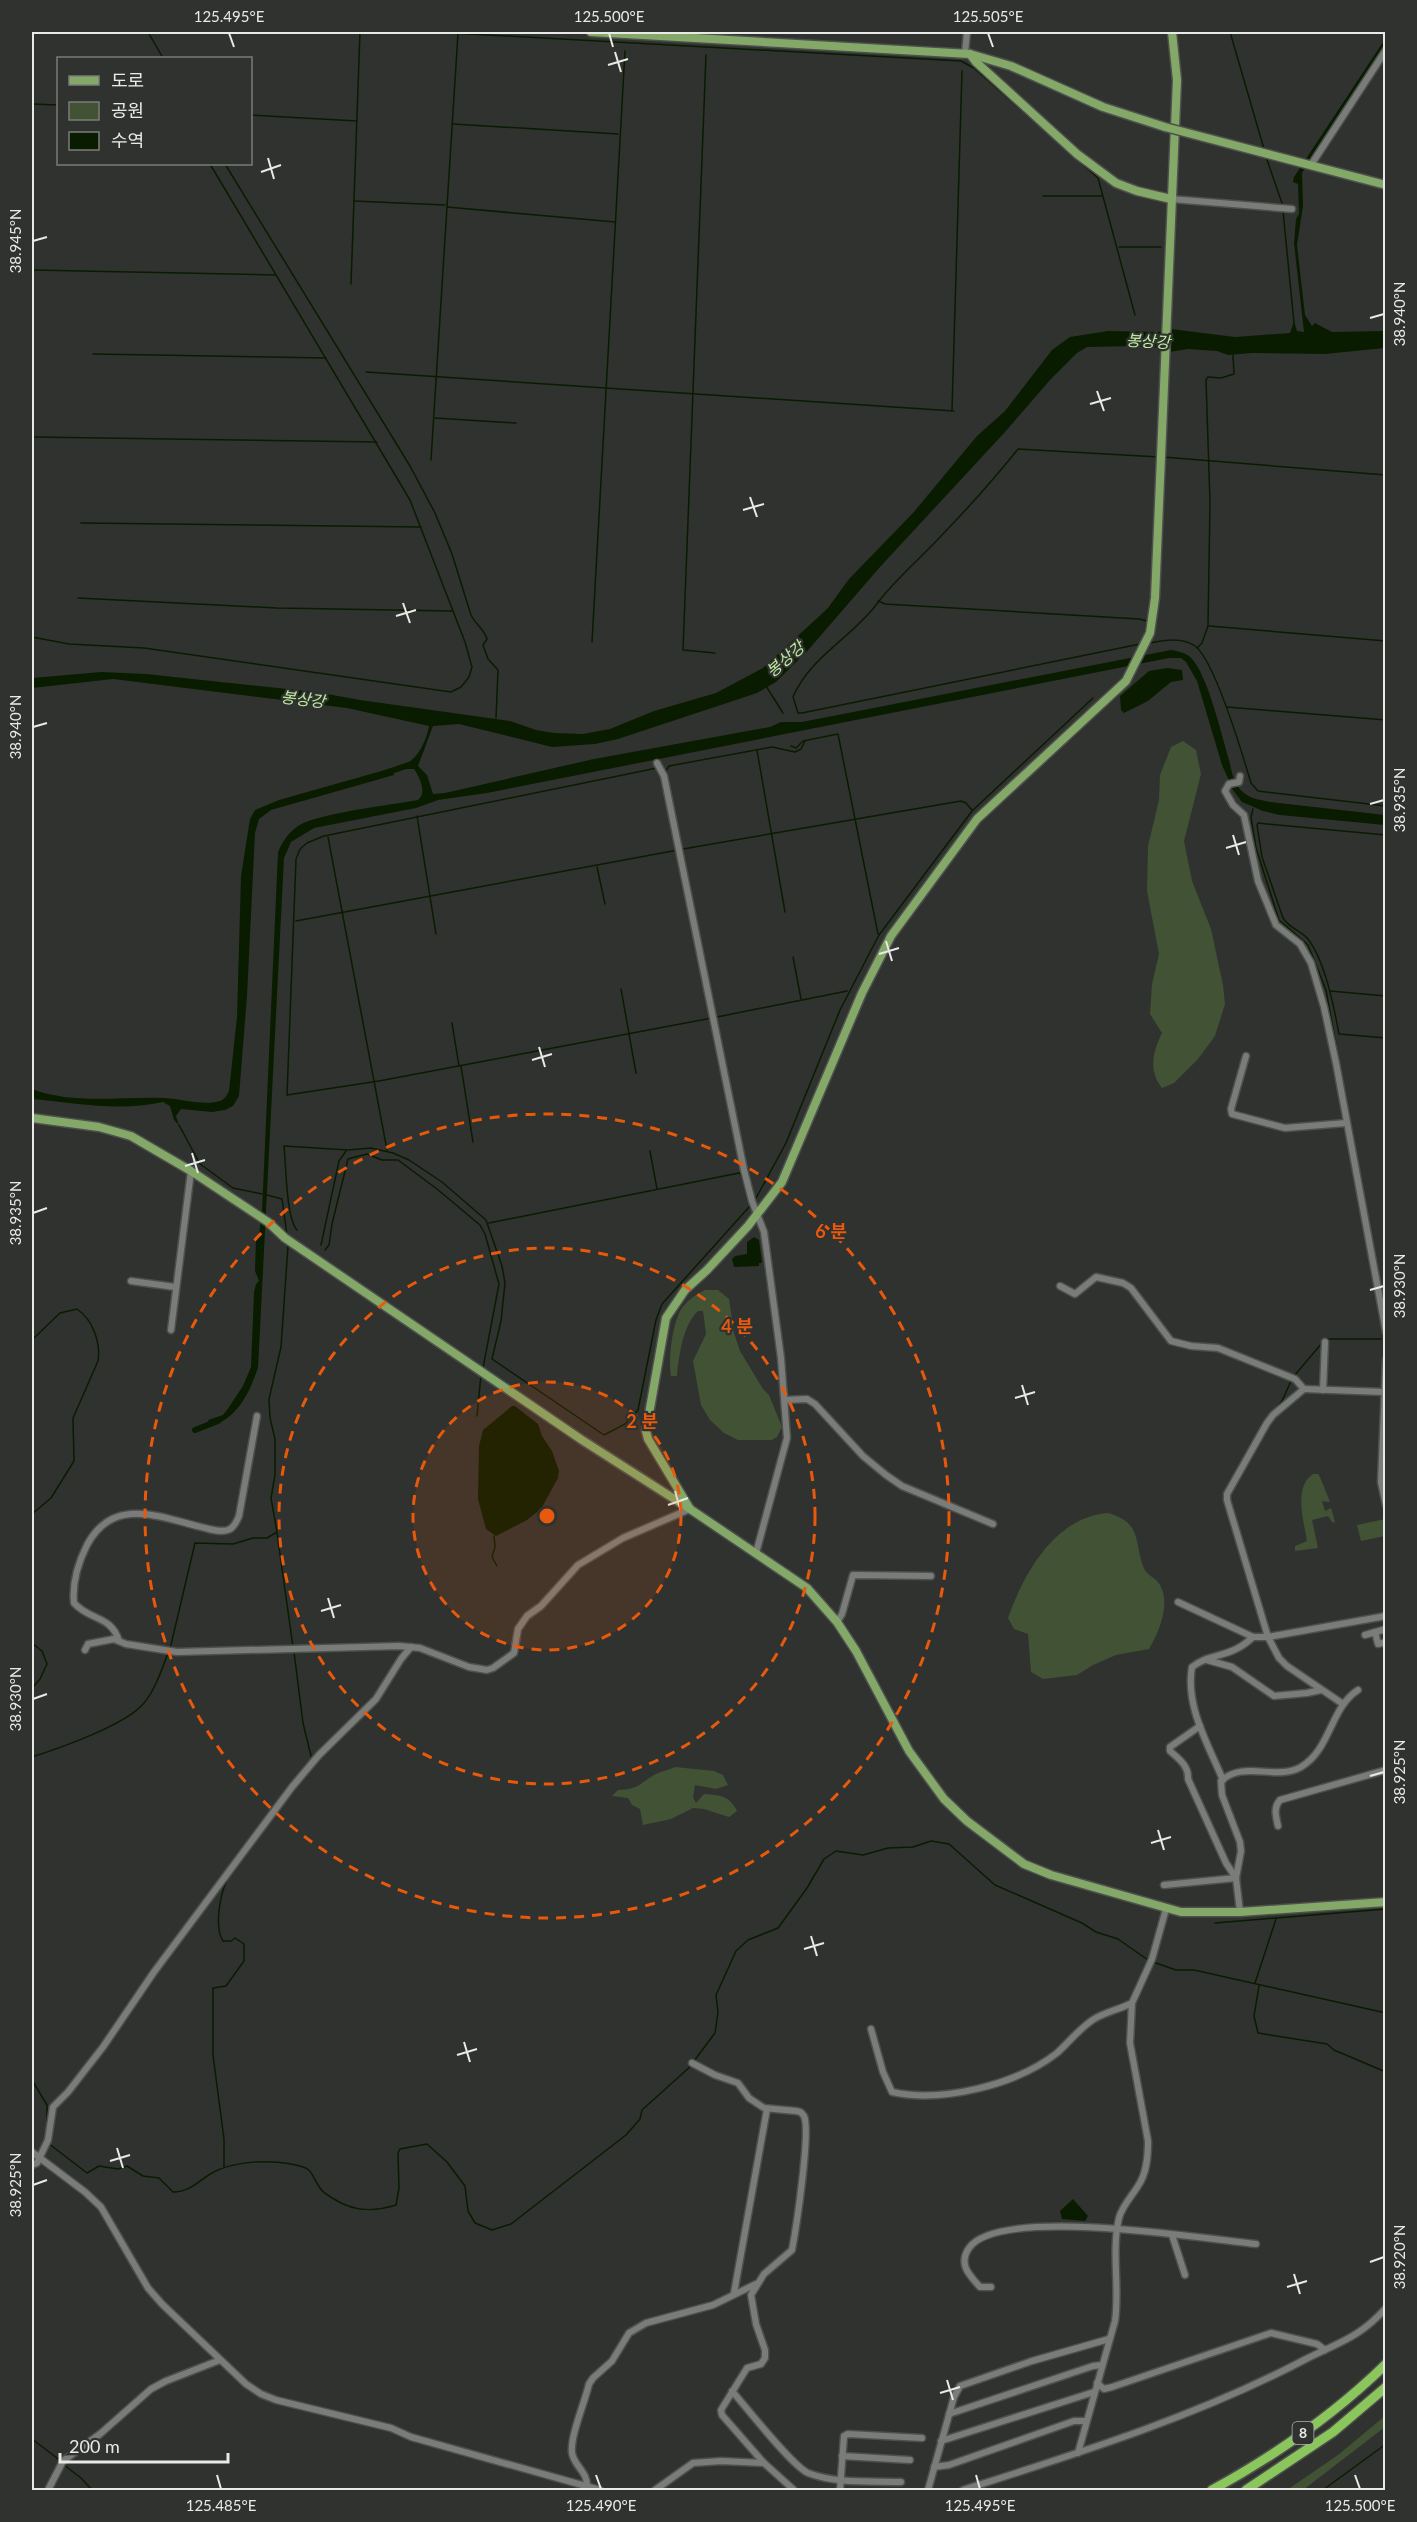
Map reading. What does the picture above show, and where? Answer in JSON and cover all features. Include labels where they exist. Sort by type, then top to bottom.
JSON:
[{"type":"highway","name":"8","points":[[1212,2490],[1293,2440],[1351,2395],[1386,2364]]},
{"type":"highway","name":"8","points":[[1246,2490],[1333,2432],[1386,2387]]},
{"type":"main road","points":[[591,32],[679,34],[968,54],[1011,66],[1103,107],[1165,127],[1386,185]]},
{"type":"main road","points":[[690,1509],[648,1439],[646,1431],[666,1318],[684,1290],[707,1270],[759,1215],[782,1182],[862,993],[903,918],[977,819],[1126,681],[1150,633],[1155,598],[1177,80],[1172,32]]},
{"type":"main road","points":[[968,54],[1077,154],[1116,183],[1137,191],[1171,193]]},
{"type":"main road","points":[[32,1118],[99,1127],[131,1136],[191,1171],[264,1220],[288,1240],[582,1440],[807,1588],[837,1622],[856,1651],[909,1751],[939,1794],[957,1813],[1003,1849],[1034,1869],[1166,1909],[1197,1913],[1386,1902]]},
{"type":"street","points":[[967,32],[968,54]]},
{"type":"street","points":[[1310,164],[1386,50]]},
{"type":"street","points":[[1171,193],[1292,209]]},
{"type":"street","points":[[657,763],[664,776],[753,1203],[764,1232],[782,1358],[787,1438],[756,1553]]},
{"type":"street","points":[[1239,779],[1229,784],[1226,791],[1233,805],[1244,815],[1258,880],[1267,906],[1276,925],[1300,944],[1311,963],[1324,1006],[1386,1332]]},
{"type":"street","points":[[1246,1056],[1231,1108],[1232,1114],[1285,1128],[1346,1123]]},
{"type":"street","points":[[171,1330],[191,1171]]},
{"type":"street","points":[[1060,1286],[1075,1294],[1095,1277],[1123,1283],[1136,1293],[1171,1341],[1191,1346],[1218,1348],[1236,1354],[1294,1379],[1304,1389],[1384,1392]]},
{"type":"street","points":[[131,1281],[175,1287]]},
{"type":"street","points":[[1323,1390],[1325,1342]]},
{"type":"street","points":[[1386,1360],[1382,1482],[1386,1505]]},
{"type":"street","points":[[1304,1389],[1273,1415],[1227,1494],[1231,1517],[1268,1637],[1279,1658],[1287,1666],[1343,1704]]},
{"type":"street","points":[[785,1400],[807,1399],[815,1404],[863,1456],[902,1486],[993,1524]]},
{"type":"street","points":[[118,1641],[116,1631],[108,1623],[92,1616],[74,1603],[79,1561],[91,1539],[105,1521],[116,1516],[135,1513],[214,1530],[228,1530],[233,1527],[239,1516],[257,1416]]},
{"type":"street","points":[[85,1650],[88,1644],[114,1639],[177,1652],[399,1646],[420,1648],[469,1667],[487,1670],[514,1653],[520,1624],[541,1606],[578,1565],[622,1538],[690,1509]]},
{"type":"street","points":[[837,1622],[842,1614],[853,1575],[931,1576]]},
{"type":"street","points":[[1178,1602],[1253,1637],[1268,1637],[1386,1616]]},
{"type":"street","points":[[1365,1635],[1386,1629]]},
{"type":"street","points":[[1375,1632],[1378,1644],[1386,1642]]},
{"type":"street","points":[[1240,1912],[1236,1878],[1241,1851],[1240,1842],[1222,1795],[1223,1780],[1192,1702],[1191,1673],[1192,1667],[1242,1648],[1253,1637]]},
{"type":"street","points":[[32,2165],[37,2163],[48,2139],[53,2107],[68,2092],[103,2047],[154,1972],[292,1787],[319,1755],[376,1699],[400,1659],[411,1647]]},
{"type":"street","points":[[1206,1660],[1232,1667],[1274,1696],[1307,1694],[1321,1690]]},
{"type":"street","points":[[1223,1780],[1258,1770],[1281,1774],[1302,1766],[1323,1745],[1343,1704],[1349,1695],[1358,1690]]},
{"type":"street","points":[[1200,1726],[1170,1747],[1170,1751],[1182,1760],[1189,1772],[1188,1779],[1226,1863],[1236,1878]]},
{"type":"street","points":[[1278,1826],[1275,1812],[1280,1800],[1386,1770]]},
{"type":"street","points":[[1164,1885],[1236,1878]]},
{"type":"street","points":[[1078,2453],[1117,2307],[1115,2244],[1119,2215],[1140,2184],[1148,2157],[1148,2141],[1130,2043],[1132,2003],[1152,1959],[1166,1909]]},
{"type":"street","points":[[871,2029],[891,2092],[946,2095],[991,2085],[1040,2063],[1056,2053],[1094,2019],[1132,2003]]},
{"type":"street","points":[[587,2487],[585,2473],[574,2458],[572,2451],[593,2378],[612,2361],[629,2333],[646,2323],[701,2309],[757,2283],[792,2250],[798,2221],[806,2139],[805,2118],[801,2113],[767,2109],[755,2103],[738,2083],[715,2075],[692,2063]]},
{"type":"street","points":[[734,2293],[767,2109]]},
{"type":"street","points":[[32,2152],[40,2156],[101,2207],[148,2288],[220,2360],[246,2384],[261,2394],[276,2400],[391,2428],[411,2437],[600,2490]]},
{"type":"street","points":[[991,2288],[980,2287],[968,2272],[963,2262],[964,2255],[971,2245],[988,2235],[1005,2230],[1027,2228],[1117,2229],[1256,2244]]},
{"type":"street","points":[[1172,2235],[1185,2275]]},
{"type":"street","points":[[757,2283],[752,2295],[752,2304],[765,2350],[765,2358],[761,2364],[747,2368],[721,2410],[722,2415],[764,2463],[794,2490]]},
{"type":"street","points":[[963,2490],[1078,2453],[1267,2381],[1355,2337],[1386,2308]]},
{"type":"street","points":[[1097,2383],[1104,2388],[1112,2387],[1271,2332],[1317,2344],[1325,2350]]},
{"type":"street","points":[[928,2490],[954,2397],[960,2386],[1032,2361],[1109,2339]]},
{"type":"street","points":[[48,2490],[63,2461],[100,2434],[151,2389],[220,2360]]},
{"type":"street","points":[[949,2414],[1102,2365]]},
{"type":"street","points":[[732,2391],[799,2467],[817,2476],[901,2482]]},
{"type":"street","points":[[941,2440],[1094,2392]]},
{"type":"street","points":[[934,2467],[949,2465],[1074,2421],[1086,2421]]},
{"type":"street","points":[[840,2490],[842,2440],[848,2434],[922,2438]]},
{"type":"street","points":[[842,2456],[910,2460]]},
{"type":"street","points":[[655,2490],[693,2463],[721,2461],[764,2463]]},
{"type":"green space","points":[[1183,741],[1196,750],[1201,774],[1184,841],[1192,881],[1211,929],[1225,1004],[1215,1036],[1198,1059],[1174,1083],[1162,1088],[1153,1068],[1156,1047],[1162,1033],[1150,1014],[1152,984],[1159,954],[1147,891],[1148,846],[1159,800],[1160,775],[1171,747]]},
{"type":"green space","points":[[705,1290],[718,1290],[729,1299],[734,1333],[740,1351],[769,1395],[782,1427],[777,1437],[772,1440],[738,1440],[724,1433],[710,1420],[701,1405],[693,1361],[706,1334],[703,1311],[698,1311],[685,1332],[677,1376],[671,1376],[671,1343],[677,1318],[688,1301]]},
{"type":"green space","points":[[1313,1474],[1318,1474],[1320,1477],[1330,1502],[1322,1501],[1325,1511],[1331,1508],[1335,1522],[1333,1523],[1328,1516],[1312,1520],[1318,1548],[1295,1551],[1295,1546],[1307,1541],[1301,1505],[1303,1487]]},
{"type":"green space","points":[[1108,1513],[1119,1517],[1132,1527],[1145,1569],[1161,1587],[1164,1610],[1160,1627],[1149,1649],[1116,1655],[1077,1675],[1043,1679],[1031,1672],[1028,1634],[1014,1629],[1008,1618],[1033,1566],[1057,1536],[1072,1525],[1089,1517]]},
{"type":"green space","points":[[1385,1519],[1385,1536],[1361,1541],[1357,1525]]},
{"type":"green space","points":[[675,1767],[714,1771],[723,1775],[728,1785],[716,1789],[695,1785],[693,1797],[696,1803],[704,1794],[720,1796],[728,1799],[737,1811],[729,1817],[693,1808],[671,1819],[643,1825],[640,1809],[632,1805],[628,1798],[612,1796],[618,1790],[636,1787],[656,1774]]},
{"type":"green space","points":[[1385,2416],[1385,2427],[1303,2490],[1287,2490],[1338,2455]]},
{"type":"water","name":"봉상강","points":[[1385,39],[1385,46],[1302,173],[1303,206],[1297,245],[1305,315],[1312,326],[1315,323],[1332,332],[1385,331],[1385,348],[1325,354],[1228,355],[1217,351],[1188,349],[1169,352],[1160,348],[1136,346],[1087,347],[1077,353],[1050,380],[880,567],[809,649],[776,682],[757,693],[618,739],[595,744],[552,747],[459,724],[433,726],[418,766],[427,775],[433,794],[445,793],[594,759],[770,727],[781,722],[802,722],[1171,650],[1189,656],[1202,675],[1234,778],[1237,786],[1244,793],[1270,802],[1385,815],[1385,825],[1280,815],[1242,802],[1233,790],[1222,765],[1197,681],[1186,662],[1181,658],[1169,658],[487,793],[438,800],[416,808],[314,828],[291,842],[284,858],[258,1368],[251,1386],[235,1411],[211,1426],[208,1420],[223,1415],[243,1386],[251,1367],[254,1292],[259,1281],[255,1271],[256,1238],[259,1235],[262,1211],[278,852],[291,831],[308,821],[338,813],[418,800],[422,793],[420,781],[414,769],[405,769],[404,765],[414,758],[421,748],[429,726],[347,708],[113,679],[32,688],[32,678],[101,672],[146,674],[316,692],[510,721],[536,730],[554,733],[583,734],[610,729],[654,711],[716,693],[763,668],[828,608],[849,579],[913,513],[977,436],[1005,411],[1052,350],[1070,337],[1108,331],[1158,332],[1171,329],[1235,337],[1290,333],[1294,321],[1297,331],[1304,332],[1294,243],[1296,219],[1299,214],[1298,184],[1293,182],[1294,177]]},
{"type":"water","points":[[1167,668],[1182,670],[1183,680],[1171,682],[1148,701],[1124,713],[1121,710],[1120,696],[1149,671]]},
{"type":"water","points":[[392,768],[394,775],[271,810],[259,819],[255,833],[247,996],[239,1096],[233,1106],[212,1112],[181,1109],[176,1116],[179,1125],[174,1120],[170,1106],[163,1102],[114,1106],[32,1099],[32,1089],[64,1097],[98,1099],[165,1098],[207,1103],[225,1098],[229,1091],[237,1017],[241,876],[250,819],[255,810],[279,800]]},
{"type":"water","points":[[754,1237],[759,1240],[762,1263],[759,1263],[759,1266],[734,1267],[732,1259],[735,1256],[747,1254],[747,1242]]},
{"type":"water","points":[[512,1406],[538,1424],[559,1471],[558,1478],[541,1509],[527,1520],[496,1536],[486,1529],[478,1499],[479,1446],[483,1430]]},
{"type":"water","points":[[1073,2199],[1088,2216],[1085,2221],[1062,2219],[1060,2211]]},
{"type":"waterway","points":[[148,32],[162,57]]},
{"type":"waterway","points":[[351,284],[360,32]]},
{"type":"waterway","points":[[433,32],[961,61],[974,68],[1098,178],[1135,315]]},
{"type":"waterway","points":[[1230,32],[1264,149]]},
{"type":"waterway","points":[[431,460],[458,33]]},
{"type":"waterway","points":[[592,642],[625,51]]},
{"type":"waterway","points":[[706,55],[683,650],[715,653]]},
{"type":"waterway","points":[[952,410],[962,71]]},
{"type":"waterway","points":[[32,104],[57,105]]},
{"type":"waterway","points":[[252,115],[357,121]]},
{"type":"waterway","points":[[453,124],[618,134]]},
{"type":"waterway","points":[[1266,157],[1283,206]]},
{"type":"waterway","points":[[32,637],[69,644],[144,648],[451,692],[461,687],[469,677],[472,667],[465,642],[410,500],[211,165]]},
{"type":"waterway","points":[[226,165],[410,466],[435,513],[452,554],[471,615],[487,639],[483,645],[488,659],[498,670],[496,718]]},
{"type":"waterway","points":[[1043,196],[1102,196]]},
{"type":"waterway","points":[[354,201],[445,205]]},
{"type":"waterway","points":[[447,207],[615,222]]},
{"type":"waterway","points":[[1283,211],[1294,323]]},
{"type":"waterway","points":[[1119,247],[1161,247]]},
{"type":"waterway","points":[[32,270],[276,275]]},
{"type":"waterway","points":[[93,354],[326,358]]},
{"type":"waterway","points":[[1197,648],[1202,643],[1208,626],[1210,502],[1206,380],[1208,377],[1221,378],[1234,374],[1233,355]]},
{"type":"waterway","points":[[366,372],[954,411]]},
{"type":"waterway","points":[[435,418],[516,423]]},
{"type":"waterway","points":[[32,437],[377,442]]},
{"type":"waterway","points":[[1140,644],[802,713],[798,713],[793,697],[809,671],[866,617],[891,586],[934,544],[1018,449],[1159,457]]},
{"type":"waterway","points":[[1163,457],[1386,475]]},
{"type":"waterway","points":[[81,523],[421,527]]},
{"type":"waterway","points":[[78,598],[277,608],[452,611]]},
{"type":"waterway","points":[[878,601],[885,604],[1139,619],[1147,621],[1145,634]]},
{"type":"waterway","points":[[1209,626],[1386,641]]},
{"type":"waterway","points":[[1150,643],[1167,640],[1184,641],[1195,646],[1203,655],[1228,710],[1251,783],[1258,791],[1386,806]]},
{"type":"waterway","points":[[766,686],[783,713]]},
{"type":"waterway","points":[[755,1200],[786,1143],[840,1010],[879,935],[972,811],[1093,698]]},
{"type":"waterway","points":[[1227,707],[1386,720]]},
{"type":"waterway","points":[[791,746],[796,748],[803,741],[838,734],[878,934]]},
{"type":"waterway","points":[[665,772],[669,766],[772,747],[795,752],[801,749],[805,741]]},
{"type":"waterway","points":[[757,750],[785,912]]},
{"type":"waterway","points":[[385,773],[412,764]]},
{"type":"waterway","points":[[657,768],[324,836],[307,843],[300,849],[296,859],[287,1095],[379,1081],[712,1018]]},
{"type":"waterway","points":[[683,849],[961,801],[972,810]]},
{"type":"waterway","points":[[1253,809],[1251,817],[1256,848],[1279,920],[1308,945],[1326,990],[1382,1296]]},
{"type":"waterway","points":[[417,816],[436,934]]},
{"type":"waterway","points":[[1386,835],[1258,823],[1257,825],[1262,857],[1283,918],[1305,936],[1314,948],[1328,985],[1339,1034],[1386,1038]]},
{"type":"waterway","points":[[328,837],[387,1150]]},
{"type":"waterway","points":[[296,921],[678,850]]},
{"type":"waterway","points":[[597,867],[605,904]]},
{"type":"waterway","points":[[793,957],[801,999]]},
{"type":"waterway","points":[[621,989],[636,1073]]},
{"type":"waterway","points":[[717,1017],[847,991]]},
{"type":"waterway","points":[[1330,991],[1386,996]]},
{"type":"waterway","points":[[452,1023],[459,1066]]},
{"type":"waterway","points":[[461,1066],[473,1142]]},
{"type":"waterway","points":[[179,1125],[200,1164],[233,1188],[262,1194]]},
{"type":"waterway","points":[[297,1230],[293,1224],[289,1203],[284,1146],[348,1150],[371,1148],[393,1153],[409,1160],[442,1182],[486,1220],[502,1266],[505,1283],[501,1321],[492,1359],[604,1435],[625,1424],[638,1410],[656,1320],[662,1304],[750,1206]]},
{"type":"waterway","points":[[321,1245],[339,1161],[346,1151]]},
{"type":"waterway","points":[[650,1151],[657,1189]]},
{"type":"waterway","points":[[325,1250],[329,1245],[348,1159],[367,1154],[382,1160],[398,1160],[437,1189],[480,1225],[485,1234],[499,1284],[483,1368]]},
{"type":"waterway","points":[[489,1223],[739,1173],[750,1205]]},
{"type":"waterway","points":[[267,1195],[282,1199],[287,1235]]},
{"type":"waterway","points":[[170,1649],[195,1543],[233,1544],[253,1538],[267,1538],[277,1532],[271,1498],[275,1475],[275,1439],[270,1418],[269,1399],[281,1347],[288,1246]]},
{"type":"waterway","points":[[32,1340],[60,1313],[77,1309],[95,1332],[99,1354],[73,1418],[74,1461],[51,1498],[32,1514]]},
{"type":"waterway","points":[[1325,1339],[1381,1339]]},
{"type":"waterway","points":[[1294,1376],[1322,1343]]},
{"type":"waterway","points":[[477,1416],[481,1375]]},
{"type":"waterway","points":[[1274,1411],[1282,1401],[1291,1381]]},
{"type":"waterway","points":[[195,1430],[218,1421]]},
{"type":"waterway","points":[[277,1533],[293,1647]]},
{"type":"waterway","points":[[494,1536],[495,1547],[492,1557],[497,1566]]},
{"type":"waterway","points":[[32,1643],[42,1651],[47,1664],[40,1679],[32,1688]]},
{"type":"waterway","points":[[294,1652],[303,1723],[311,1756]]},
{"type":"waterway","points":[[32,1757],[92,1735],[135,1711],[152,1692],[168,1653]]},
{"type":"waterway","points":[[694,2061],[715,2033],[718,2012],[716,1995],[736,1951],[748,1940],[778,1928],[807,1888],[824,1859],[836,1851],[863,1855],[888,1848],[913,1847],[931,1841],[949,1844],[995,1885],[1082,1923],[1096,1932],[1118,1939],[1148,1960]]},
{"type":"waterway","points":[[224,2167],[224,2139],[213,2055],[213,1988],[226,1986],[244,1961],[244,1944],[235,1938],[231,1941],[223,1941],[218,1920],[222,1894],[227,1880],[250,1849]]},
{"type":"waterway","points":[[1215,1923],[1386,1909]]},
{"type":"waterway","points":[[1255,1983],[1276,1919]]},
{"type":"waterway","points":[[1153,1962],[1176,1970],[1194,1970],[1386,2013]]},
{"type":"waterway","points":[[1259,1986],[1254,2016],[1258,2033],[1327,2044],[1334,2050],[1386,2072]]},
{"type":"waterway","points":[[48,2143],[87,2173],[99,2166],[118,2169],[127,2166],[143,2176],[159,2178],[173,2192],[186,2190],[226,2167],[263,2162],[291,2164],[308,2169],[328,2196],[364,2210],[396,2205],[400,2149],[427,2144],[447,2162],[465,2186],[468,2211],[475,2223],[492,2230],[511,2224],[626,2135],[640,2119],[642,2110],[692,2065]]},
{"type":"waterway","points":[[32,2080],[47,2105],[47,2130]]},
{"type":"waterway","points":[[37,2154],[43,2146]]},
{"type":"waterway","points":[[32,2439],[61,2461]]},
{"type":"waterway","points":[[1323,2490],[1386,2444]]},
{"type":"waterway","points":[[64,2465],[92,2490]]}]
